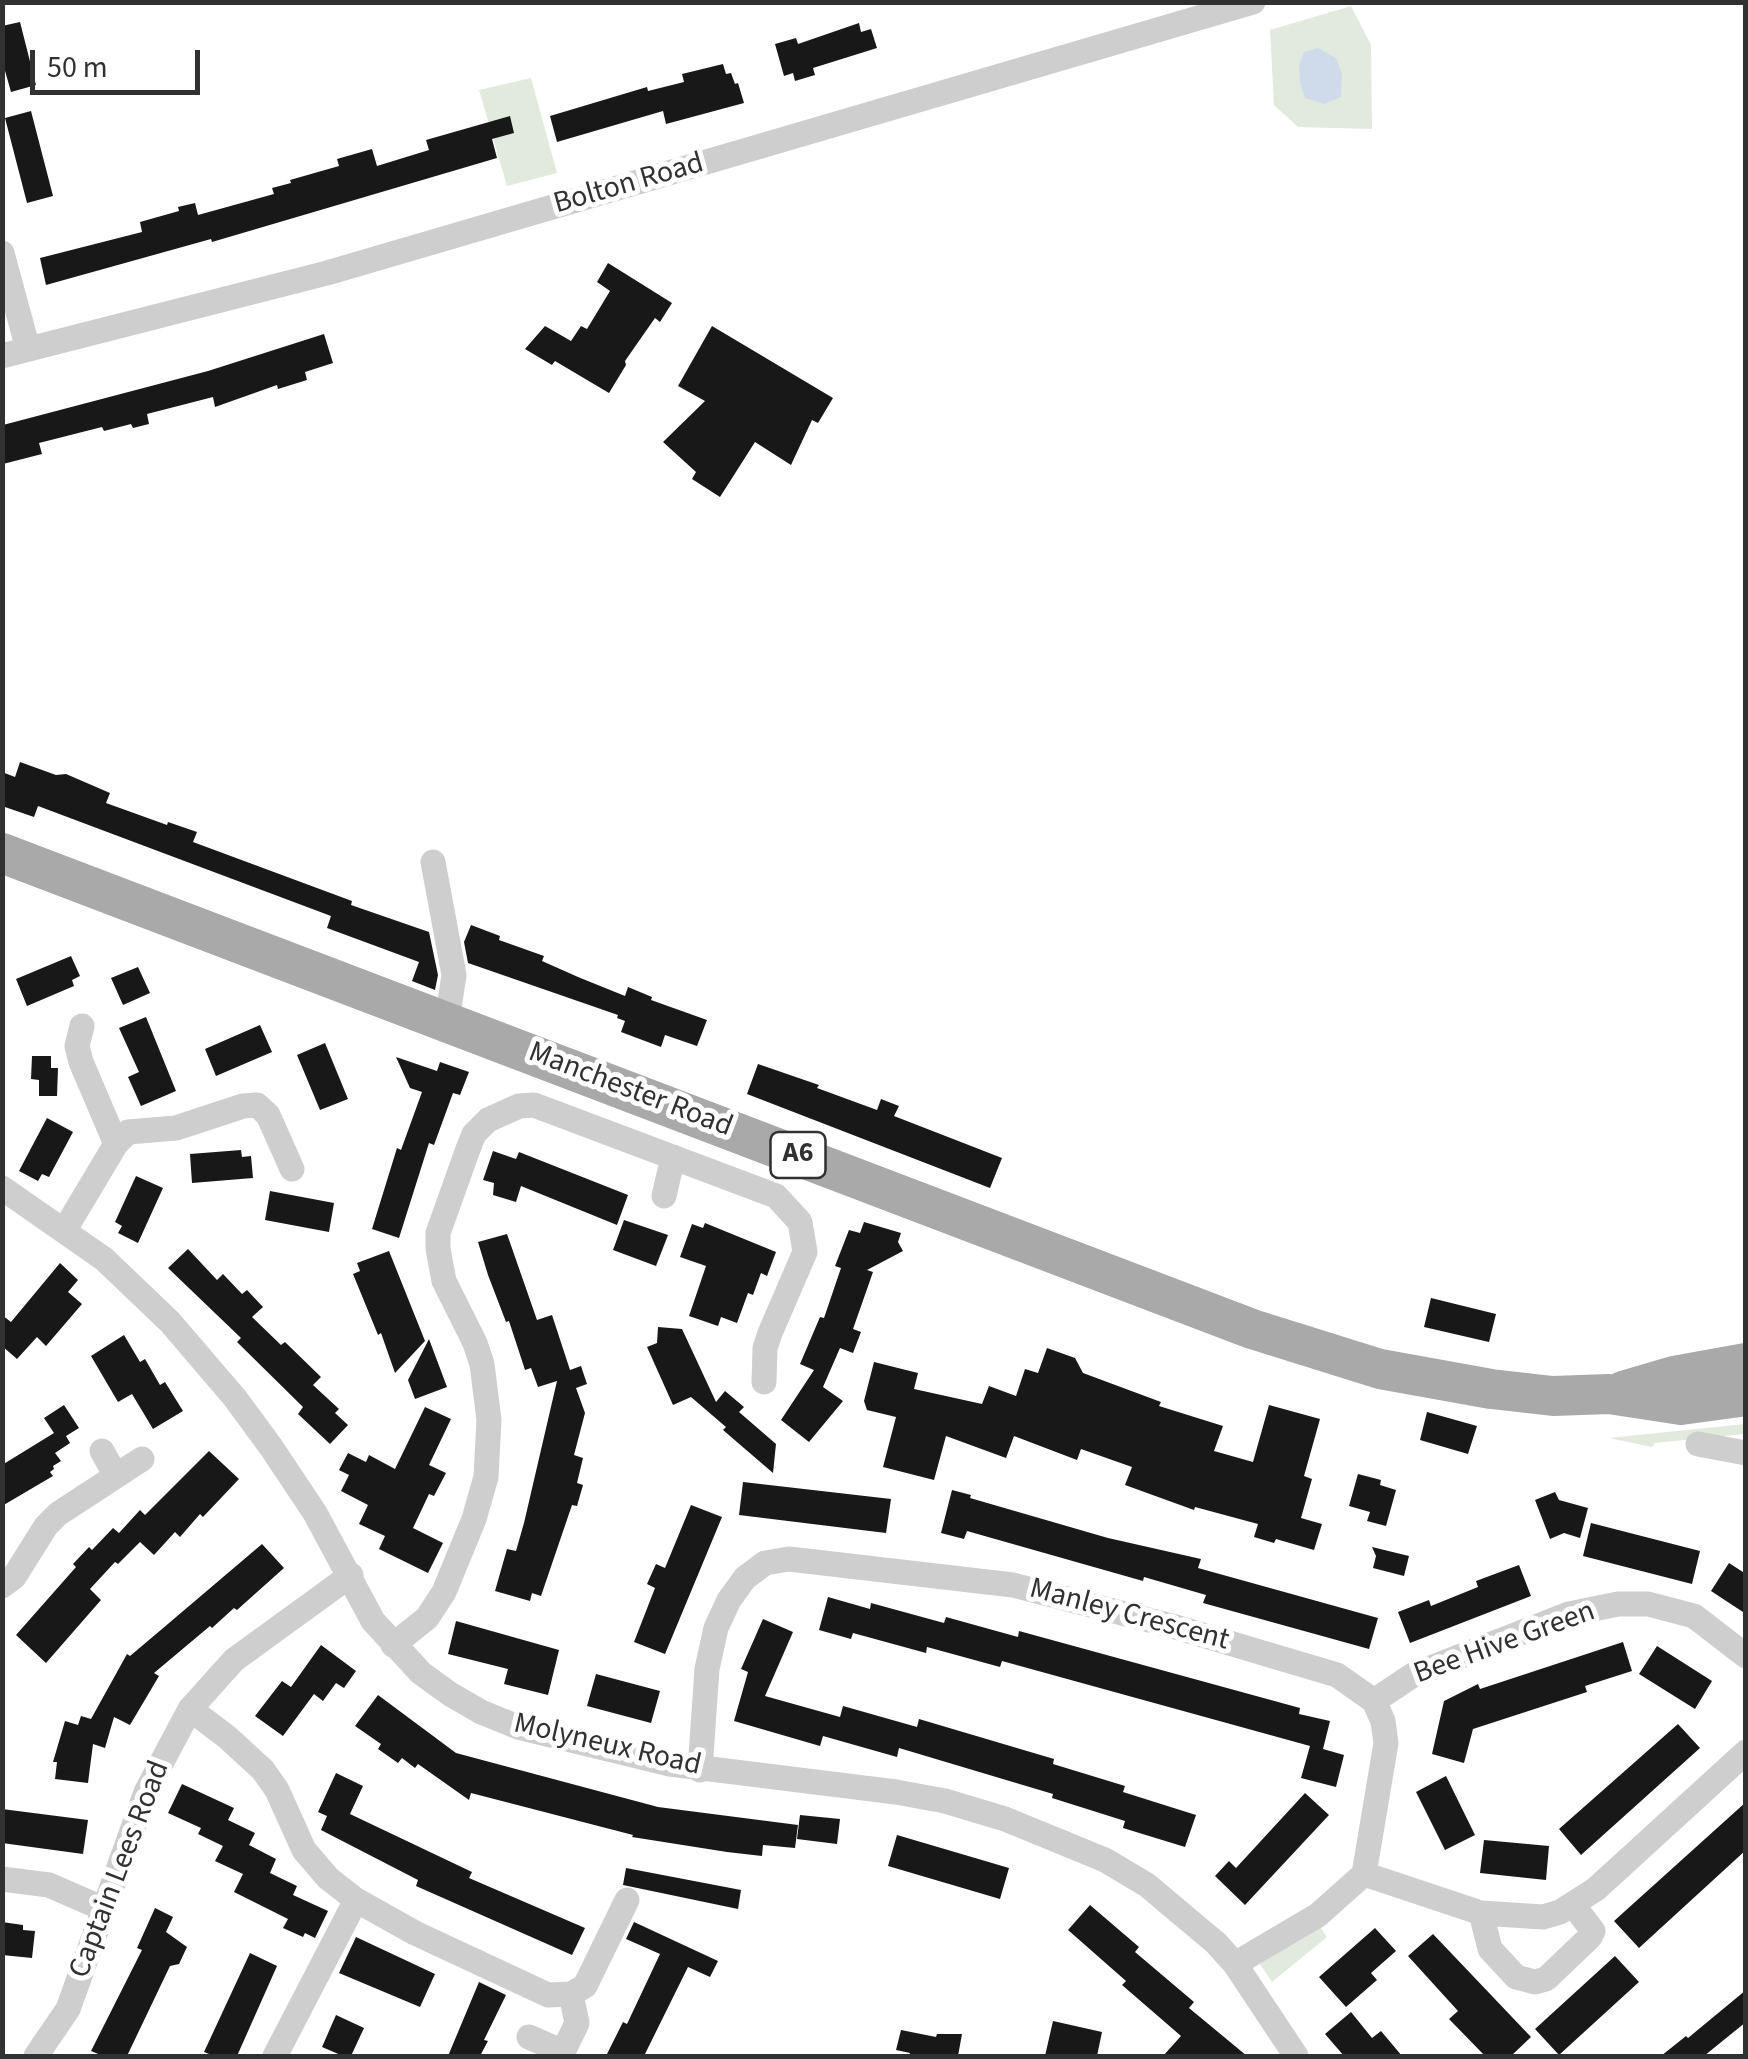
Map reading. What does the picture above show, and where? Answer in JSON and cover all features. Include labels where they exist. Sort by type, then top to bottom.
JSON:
[{"type":"main road","name":"Manchester Road","points":[[2,853],[1252,1329],[1380,1369],[1553,1396],[1610,1394],[1681,1405],[1746,1396]]},
{"type":"main road","name":"Manchester Road","points":[[1610,1394],[1674,1376],[1746,1363]]},
{"type":"street","name":"Bolton Road","points":[[15,353],[328,273],[1253,2]]},
{"type":"street","points":[[2,253],[15,353]]},
{"type":"street","points":[[433,862],[454,975],[446,1022]]},
{"type":"street","points":[[82,1026],[80,1062],[116,1144]]},
{"type":"street","points":[[64,1232],[116,1144],[128,1132],[176,1128],[257,1105],[268,1115],[292,1169]]},
{"type":"street","points":[[393,1645],[427,1618],[444,1592],[478,1508],[486,1477],[490,1420],[482,1364],[444,1281],[438,1233],[474,1134],[488,1120],[534,1105],[776,1196],[800,1222],[805,1252],[754,1348],[764,1382]]},
{"type":"street","points":[[664,1196],[673,1157]]},
{"type":"street","name":"Molyneux Road","points":[[2,1188],[104,1259],[170,1322],[235,1398],[315,1513],[373,1621],[421,1674],[450,1694],[518,1728],[700,1770],[945,1800],[1004,1818],[1105,1860],[1147,1885],[1196,1924],[1235,1964],[1296,2056]]},
{"type":"street","points":[[1698,1444],[1746,1453]]},
{"type":"street","points":[[102,1450],[116,1476]]},
{"type":"street","points":[[2,1586],[14,1576],[58,1514],[142,1460]]},
{"type":"street","name":"Manley Crescent","points":[[700,1770],[706,1669],[716,1628],[744,1578],[764,1563],[789,1559],[1013,1585],[1172,1626],[1333,1674],[1374,1701]]},
{"type":"street","name":"Captain Lees Road","points":[[36,2056],[68,2009],[146,1792],[190,1710],[234,1660],[351,1575]]},
{"type":"street","name":"Bee Hive Green","points":[[1374,1701],[1430,1668],[1568,1614],[1618,1604],[1648,1604],[1694,1616],[1746,1656]]},
{"type":"street","points":[[1235,1964],[1318,1915],[1364,1874],[1386,1743],[1383,1721],[1374,1701]]},
{"type":"street","points":[[190,1710],[263,1770],[315,1866],[356,1900],[415,1933],[548,1995],[572,1994],[585,1986],[628,1900]]},
{"type":"street","points":[[1364,1874],[1481,1913],[1543,1917],[1574,1906],[1596,1889],[1746,1752]]},
{"type":"street","points":[[2,1879],[49,1885],[104,1909]]},
{"type":"street","points":[[276,2056],[356,1900]]},
{"type":"street","points":[[1481,1913],[1490,1949],[1516,1976],[1535,1982],[1546,1979],[1590,1937],[1593,1931],[1574,1906]]},
{"type":"street","points":[[529,2037],[563,2052],[576,2023],[572,1994]]},
{"type":"shaded area","points":[[1351,6],[1371,45],[1372,129],[1298,127],[1274,105],[1270,30]]},
{"type":"shaded area","points":[[531,78],[557,173],[507,186],[479,90]]},
{"type":"shaded area","points":[[1745,1424],[1745,1434],[1655,1443],[1652,1447],[1609,1438]]},
{"type":"shaded area","points":[[1318,1924],[1327,1937],[1272,1982],[1260,1964]]},
{"type":"water","points":[[1318,48],[1336,58],[1342,74],[1341,97],[1324,104],[1305,98],[1300,83],[1299,65],[1304,52]]},
{"type":"building","points":[[20,22],[36,85],[11,92],[2,60],[2,26]]},
{"type":"building","points":[[859,23],[861,32],[871,29],[877,48],[813,68],[815,75],[795,81],[793,73],[784,76],[775,44],[796,38],[798,44]]},
{"type":"building","points":[[723,64],[726,74],[731,73],[735,84],[738,83],[744,103],[666,124],[663,111],[557,142],[550,116],[647,87],[648,91],[684,82],[682,74]]},
{"type":"building","points":[[31,111],[53,196],[27,203],[5,118]]},
{"type":"building","points":[[510,116],[514,133],[492,139],[497,158],[212,242],[211,239],[46,285],[40,258],[142,232],[140,222],[179,211],[178,207],[195,203],[198,215],[274,194],[272,188],[339,166],[337,159],[372,149],[377,166],[429,150],[426,140]]},
{"type":"building","points":[[608,263],[672,303],[660,322],[655,318],[625,361],[609,393],[555,361],[552,365],[525,349],[545,326],[571,341],[581,326],[587,329],[610,291],[597,282]]},
{"type":"building","points":[[712,326],[833,398],[818,423],[812,420],[791,465],[755,442],[720,497],[692,479],[696,472],[663,442],[705,401],[678,386]]},
{"type":"building","points":[[324,334],[333,363],[305,372],[307,380],[278,389],[277,385],[215,407],[213,397],[147,414],[149,424],[133,428],[131,424],[104,431],[102,427],[39,443],[42,454],[3,464],[3,425],[208,371]]},
{"type":"building","points":[[20,762],[56,775],[66,774],[110,793],[106,803],[197,832],[193,842],[429,932],[438,975],[435,990],[412,981],[419,962],[327,928],[331,916],[38,806],[34,817],[2,806],[2,772],[15,777]]},
{"type":"building","points":[[471,925],[625,996],[628,987],[652,997],[651,1000],[707,1020],[697,1046],[665,1035],[661,1047],[621,1032],[625,1021],[618,1015],[468,963],[464,942]]},
{"type":"building","points":[[71,956],[80,976],[72,980],[74,986],[27,1006],[16,979]]},
{"type":"building","points":[[138,967],[150,993],[123,1005],[111,978]]},
{"type":"building","points":[[146,1017],[176,1091],[141,1106],[128,1077],[139,1072],[119,1028]]},
{"type":"building","points":[[260,1025],[272,1052],[216,1076],[205,1049]]},
{"type":"building","points":[[325,1043],[348,1099],[320,1110],[297,1055]]},
{"type":"building","points":[[32,1056],[51,1056],[51,1068],[58,1068],[57,1096],[39,1096],[39,1080],[31,1079]]},
{"type":"building","points":[[396,1057],[437,1071],[440,1062],[469,1072],[460,1095],[453,1093],[434,1145],[429,1143],[399,1238],[372,1229],[397,1148],[401,1150],[422,1092],[410,1088]]},
{"type":"building","points":[[758,1064],[877,1110],[881,1099],[899,1106],[894,1116],[1002,1158],[990,1188],[747,1094]]},
{"type":"building","points":[[47,1118],[73,1132],[49,1177],[42,1174],[38,1181],[19,1171]]},
{"type":"building","points":[[241,1150],[242,1157],[251,1156],[253,1178],[192,1183],[190,1154]]},
{"type":"building","points":[[493,1151],[516,1159],[519,1152],[628,1195],[617,1225],[521,1186],[516,1202],[493,1195],[494,1183],[483,1180]]},
{"type":"building","points":[[136,1176],[163,1188],[138,1243],[118,1233],[122,1226],[115,1222]]},
{"type":"building","points":[[270,1191],[334,1203],[329,1232],[265,1220]]},
{"type":"building","points":[[624,1220],[668,1235],[656,1266],[613,1250]]},
{"type":"building","points":[[864,1222],[901,1233],[898,1242],[903,1251],[867,1270],[873,1272],[853,1329],[861,1332],[853,1353],[840,1348],[823,1387],[843,1401],[809,1442],[781,1420],[814,1370],[800,1364],[820,1317],[824,1318],[841,1268],[835,1266],[849,1230],[860,1233]]},
{"type":"building","points":[[705,1223],[776,1252],[767,1276],[761,1273],[753,1295],[748,1293],[737,1323],[721,1317],[718,1326],[689,1316],[706,1266],[680,1257],[692,1224],[703,1228]]},
{"type":"building","points":[[507,1234],[537,1320],[552,1315],[570,1370],[581,1366],[587,1384],[576,1388],[585,1413],[574,1455],[583,1458],[577,1483],[583,1485],[577,1506],[572,1505],[541,1596],[532,1593],[530,1601],[495,1591],[507,1549],[516,1551],[557,1381],[538,1387],[531,1368],[525,1370],[488,1275],[478,1242]]},
{"type":"building","points":[[188,1249],[217,1280],[223,1274],[242,1294],[247,1290],[263,1307],[252,1317],[321,1377],[313,1385],[339,1409],[335,1413],[348,1425],[330,1444],[298,1414],[303,1407],[237,1342],[241,1338],[168,1268]]},
{"type":"building","points":[[389,1251],[425,1341],[395,1373],[353,1274],[360,1271],[357,1263]]},
{"type":"building","points":[[60,1263],[78,1280],[68,1292],[82,1304],[46,1346],[37,1337],[17,1359],[2,1346],[2,1315],[11,1322]]},
{"type":"building","points":[[1431,1298],[1496,1314],[1489,1342],[1424,1327]]},
{"type":"building","points":[[658,1327],[682,1329],[716,1402],[725,1391],[744,1407],[739,1412],[776,1444],[773,1473],[691,1397],[673,1405],[647,1347],[657,1343]]},
{"type":"building","points":[[124,1335],[140,1362],[145,1359],[160,1385],[165,1382],[183,1411],[153,1429],[132,1394],[118,1402],[91,1356]]},
{"type":"building","points":[[429,1339],[447,1387],[415,1399],[408,1380]]},
{"type":"building","points":[[1047,1348],[1075,1358],[1083,1373],[1161,1402],[1159,1406],[1223,1426],[1214,1451],[1253,1462],[1269,1405],[1320,1419],[1304,1476],[1312,1479],[1301,1518],[1322,1524],[1314,1550],[1254,1537],[1258,1524],[1195,1507],[1194,1510],[1125,1485],[1132,1467],[1081,1449],[1077,1460],[1014,1436],[1006,1458],[946,1436],[934,1480],[883,1467],[896,1417],[867,1410],[864,1401],[874,1362],[918,1373],[914,1389],[982,1404],[989,1386],[1016,1396],[1025,1369],[1038,1373]]},
{"type":"building","points":[[64,1405],[79,1428],[66,1436],[70,1443],[55,1453],[61,1461],[53,1466],[53,1476],[2,1506],[2,1465],[54,1433],[44,1418]]},
{"type":"building","points":[[425,1407],[451,1419],[429,1465],[446,1473],[434,1496],[429,1494],[413,1528],[443,1543],[428,1573],[379,1549],[385,1536],[359,1524],[368,1505],[341,1491],[349,1475],[339,1470],[348,1453],[366,1462],[369,1455],[395,1469]]},
{"type":"building","points":[[1427,1412],[1477,1426],[1468,1454],[1420,1440]]},
{"type":"building","points":[[209,1451],[239,1479],[203,1517],[200,1514],[180,1537],[175,1532],[154,1555],[140,1542],[118,1564],[115,1562],[90,1589],[101,1600],[46,1663],[16,1635],[89,1547],[92,1550],[113,1528],[119,1533],[140,1510],[145,1515]]},
{"type":"building","points":[[1358,1474],[1381,1480],[1380,1485],[1396,1490],[1386,1526],[1367,1521],[1370,1512],[1349,1506]]},
{"type":"building","points":[[743,1482],[891,1499],[886,1533],[739,1515]]},
{"type":"building","points":[[952,1490],[1108,1538],[1201,1559],[1198,1568],[1378,1618],[1369,1649],[1203,1603],[1206,1595],[1144,1577],[1143,1581],[967,1531],[964,1539],[941,1533]]},
{"type":"building","points":[[1555,1492],[1559,1500],[1588,1508],[1580,1538],[1564,1533],[1550,1539],[1535,1500]]},
{"type":"building","points":[[691,1505],[722,1517],[665,1654],[634,1642],[655,1588],[647,1584],[656,1564],[665,1568]]},
{"type":"building","points":[[1591,1523],[1700,1551],[1692,1584],[1583,1556]]},
{"type":"building","points":[[262,1544],[284,1568],[237,1610],[234,1608],[210,1626],[154,1673],[159,1676],[130,1725],[114,1717],[105,1748],[93,1744],[88,1783],[55,1779],[57,1762],[53,1762],[65,1721],[78,1725],[81,1716],[91,1719],[127,1654],[130,1656]]},
{"type":"building","points":[[1372,1547],[1409,1556],[1404,1576],[1373,1568],[1376,1556]]},
{"type":"building","points":[[1729,1563],[1746,1574],[1746,1614],[1711,1591]]},
{"type":"building","points":[[1519,1565],[1531,1596],[1410,1643],[1398,1612],[1429,1600],[1431,1606],[1478,1587],[1476,1581]]},
{"type":"building","points":[[828,1597],[870,1609],[871,1603],[944,1623],[946,1617],[1018,1637],[1019,1631],[1300,1708],[1299,1714],[1330,1721],[1323,1749],[1344,1755],[1336,1787],[1301,1778],[1310,1746],[1002,1661],[1000,1667],[927,1647],[926,1653],[853,1633],[851,1639],[819,1630]]},
{"type":"building","points":[[763,1619],[793,1632],[765,1696],[840,1717],[843,1706],[917,1727],[919,1719],[1054,1759],[1053,1764],[1125,1786],[1123,1792],[1196,1815],[1185,1847],[1123,1828],[1125,1821],[1052,1798],[1053,1794],[899,1748],[897,1757],[823,1736],[820,1746],[734,1721],[748,1672],[741,1669]]},
{"type":"building","points":[[456,1621],[559,1650],[548,1695],[504,1684],[508,1669],[448,1654]]},
{"type":"building","points":[[1623,1642],[1632,1671],[1585,1686],[1587,1692],[1473,1729],[1464,1763],[1432,1754],[1444,1701],[1478,1684],[1480,1689]]},
{"type":"building","points":[[321,1645],[356,1671],[344,1688],[336,1683],[323,1701],[314,1694],[283,1736],[255,1716],[282,1681],[291,1687]]},
{"type":"building","points":[[1657,1646],[1712,1681],[1695,1709],[1639,1674]]},
{"type":"building","points":[[596,1674],[660,1691],[651,1723],[587,1706]]},
{"type":"building","points":[[378,1695],[456,1753],[658,1807],[798,1825],[795,1848],[763,1845],[762,1856],[727,1852],[632,1837],[471,1793],[469,1800],[418,1764],[415,1768],[402,1758],[398,1763],[378,1749],[381,1744],[355,1726]]},
{"type":"building","points":[[1678,1724],[1700,1748],[1581,1855],[1559,1829]]},
{"type":"building","points":[[336,1773],[363,1786],[350,1814],[472,1872],[469,1878],[585,1928],[572,1955],[416,1886],[418,1880],[321,1830],[327,1816],[318,1812]]},
{"type":"building","points":[[1446,1776],[1475,1835],[1445,1850],[1416,1792]]},
{"type":"building","points":[[182,1784],[234,1808],[228,1820],[255,1833],[249,1845],[276,1859],[270,1873],[297,1886],[293,1895],[328,1911],[315,1938],[283,1928],[288,1919],[234,1892],[243,1874],[215,1861],[223,1846],[198,1834],[201,1828],[168,1813]]},
{"type":"building","points":[[1305,1793],[1329,1815],[1245,1905],[1215,1876],[1229,1861],[1236,1868]]},
{"type":"building","points":[[1746,1802],[1746,1850],[1639,1948],[1614,1921]]},
{"type":"building","points":[[2,1809],[88,1820],[83,1854],[2,1843]]},
{"type":"building","points":[[800,1815],[840,1819],[837,1844],[797,1839]]},
{"type":"building","points":[[897,1835],[1009,1868],[1000,1899],[888,1866]]},
{"type":"building","points":[[1484,1840],[1549,1846],[1546,1880],[1480,1873]]},
{"type":"building","points":[[626,1868],[741,1890],[738,1909],[623,1885]]},
{"type":"building","points":[[1090,1905],[1139,1947],[1135,1952],[1194,2002],[1189,2008],[1247,2056],[1163,2056],[1181,2036],[1122,1985],[1126,1981],[1068,1930]]},
{"type":"building","points":[[155,1908],[173,1917],[166,1932],[187,1947],[179,1964],[170,1966],[127,2056],[103,2056],[91,2051],[142,1950],[137,1948]]},
{"type":"building","points":[[2,1922],[35,1931],[32,1958],[2,1955]]},
{"type":"building","points":[[634,1922],[718,1961],[710,1977],[688,1967],[644,2056],[606,2056],[623,2022],[627,2024],[660,1954],[626,1939]]},
{"type":"building","points":[[1375,1928],[1396,1951],[1371,1973],[1377,1980],[1346,2007],[1319,1977]]},
{"type":"building","points":[[1433,1934],[1531,2037],[1511,2056],[1485,2056],[1449,2019],[1458,2011],[1408,1956]]},
{"type":"building","points":[[356,1937],[435,1974],[420,2007],[339,1973]]},
{"type":"building","points":[[250,1953],[277,1966],[237,2056],[204,2052]]},
{"type":"building","points":[[1615,1956],[1639,1982],[1559,2055],[1535,2029]]},
{"type":"building","points":[[479,1982],[506,1995],[484,2040],[488,2041],[480,2056],[448,2056]]},
{"type":"building","points":[[1746,1990],[1746,2022],[1704,2056],[1661,2056],[1688,2038]]},
{"type":"building","points":[[1351,2012],[1372,2038],[1381,2031],[1402,2056],[1344,2056],[1325,2034]]},
{"type":"building","points":[[336,2015],[364,2028],[351,2056],[322,2047]]},
{"type":"building","points":[[1053,2021],[1102,2032],[1097,2056],[1045,2056]]},
{"type":"building","points":[[901,2030],[936,2037],[962,2034],[958,2056],[909,2056],[910,2053],[896,2050]]}]
